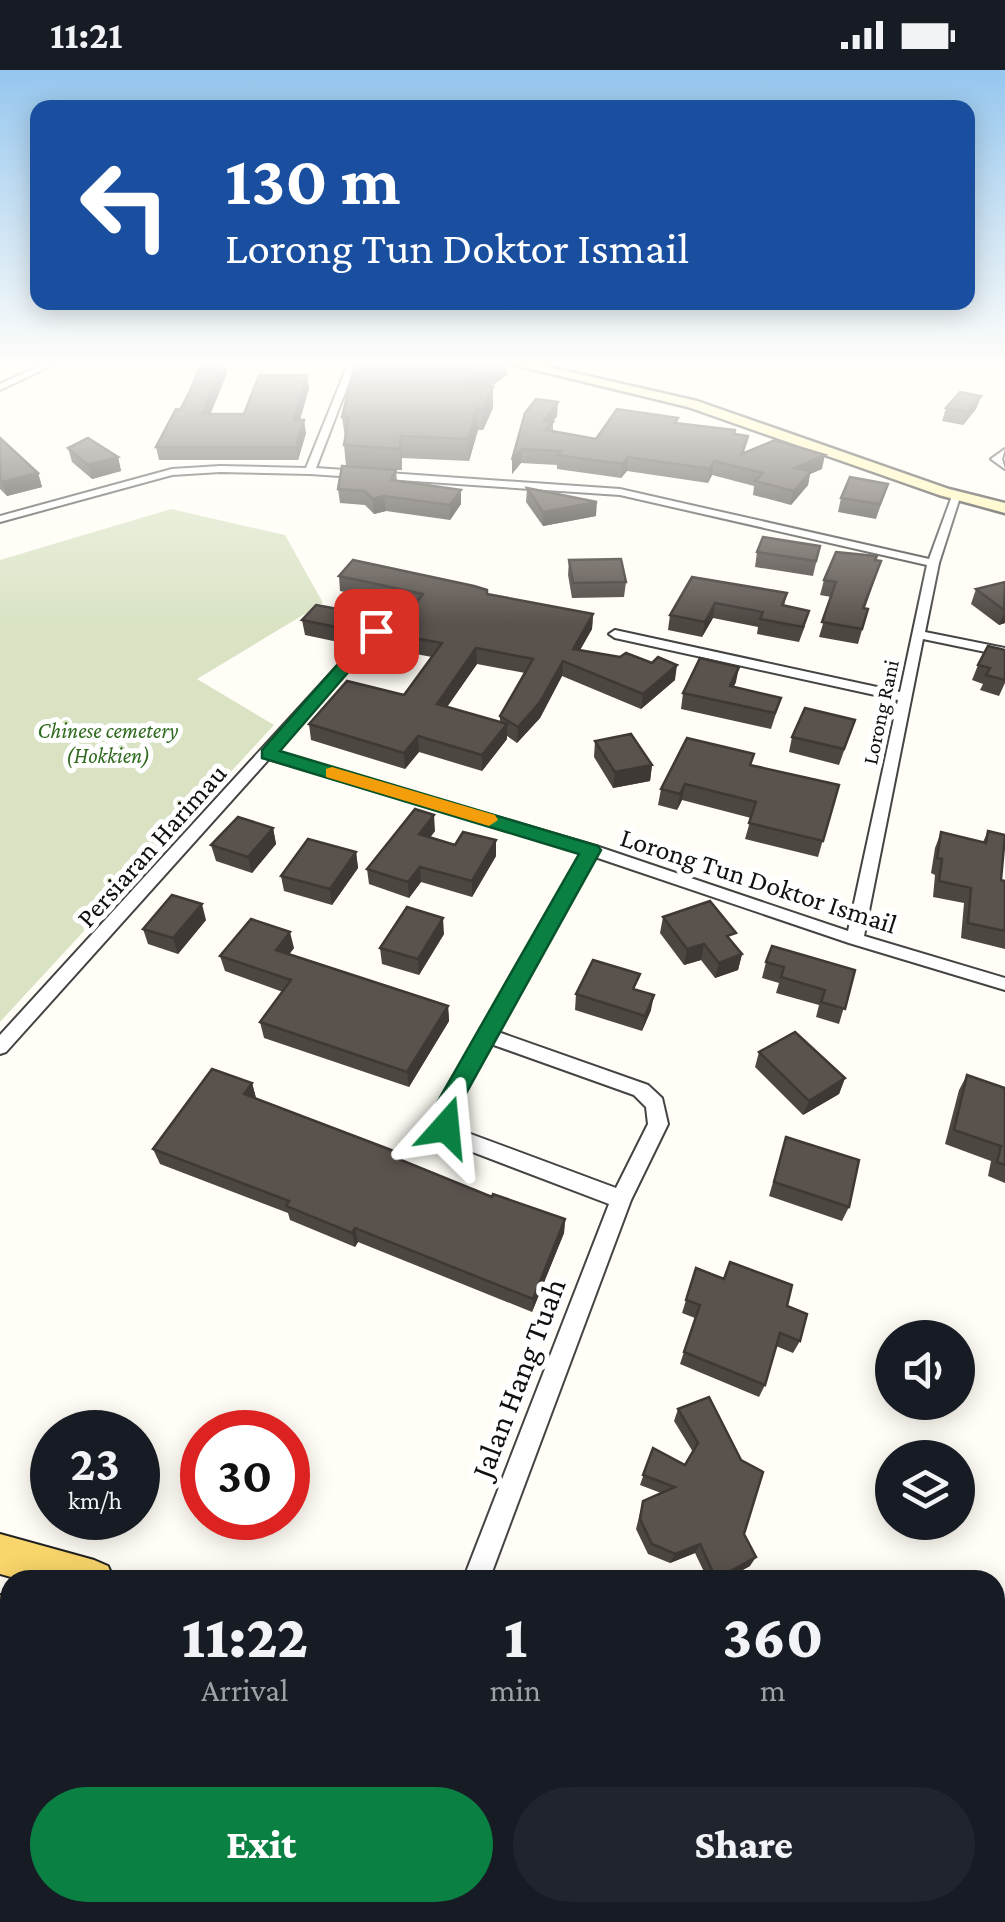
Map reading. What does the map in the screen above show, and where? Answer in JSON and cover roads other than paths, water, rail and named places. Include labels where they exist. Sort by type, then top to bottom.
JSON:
[{"type":"main road","points":[[0,1554],[58,1570]]},
{"type":"street","points":[[310,472],[318,450]]},
{"type":"street","points":[[826,450],[957,496],[1005,508]]},
{"type":"street","points":[[1005,452],[996,459],[1005,466]]},
{"type":"street","points":[[0,519],[172,472],[220,468],[310,472],[620,492],[933,563]]},
{"type":"street","name":"Lorong Rani","points":[[855,939],[933,563],[957,496]]},
{"type":"street","name":"Persiaran Harimau","points":[[0,1047],[376,631]]},
{"type":"street","points":[[615,634],[903,697]]},
{"type":"street","points":[[917,634],[1005,652]]},
{"type":"street","name":"Lorong Tun Doktor Ismail","points":[[268,754],[591,850],[855,939],[1005,984]]},
{"type":"street","points":[[591,850],[446,1108],[446,1127],[461,1139],[621,1199]]},
{"type":"street","name":"Jalan Hang Tuah","points":[[480,1570],[621,1199],[658,1124],[655,1104],[641,1090],[487,1036]]},
{"type":"park label","name":"Chinese cemetery (Hokkien)","points":[[108,742]]}]
